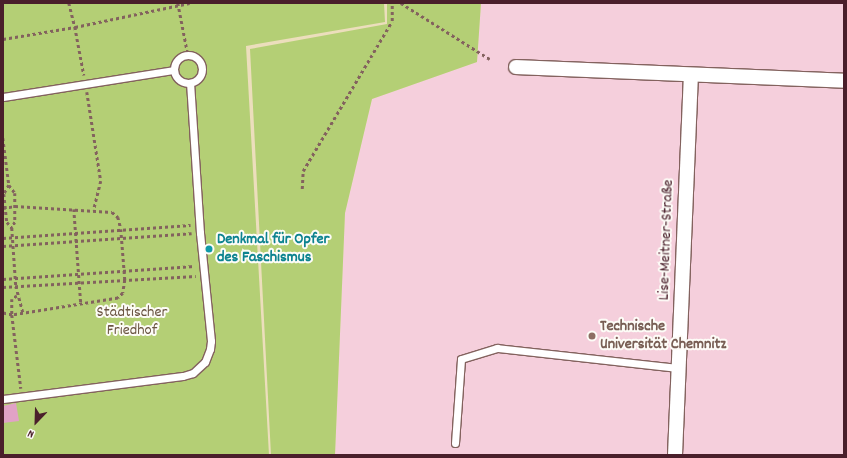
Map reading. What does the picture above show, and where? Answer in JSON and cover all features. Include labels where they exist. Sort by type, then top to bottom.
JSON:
[{"type":"street","points":[[516,67],[844,81]]},
{"type":"street","name":"Lise-Meitner-Straße","points":[[675,455],[691,75]]},
{"type":"lane","points":[[188,55],[194,56],[201,65],[200,77],[190,83],[182,82],[176,77],[173,70],[175,62],[180,57],[188,55]]},
{"type":"lane","points":[[3,97],[173,70]]},
{"type":"lane","points":[[3,399],[183,376],[194,373],[206,362],[210,349],[200,233],[190,83]]},
{"type":"lane","points":[[455,442],[461,359],[496,348],[679,368]]},
{"type":"path","points":[[69,3],[76,27],[83,71]]},
{"type":"path","points":[[3,39],[76,27],[179,4],[190,3]]},
{"type":"path","points":[[302,189],[303,171],[392,21],[392,3]]},
{"type":"path","points":[[401,3],[490,59]]},
{"type":"path","points":[[179,4],[188,55]]},
{"type":"path","points":[[86,84],[101,181],[94,210]]},
{"type":"path","points":[[3,138],[5,167],[9,185],[15,193],[15,222],[12,228],[12,237],[17,296],[20,299],[23,313]]},
{"type":"path","points":[[9,185],[4,194],[4,208],[7,222],[12,228]]},
{"type":"path","points":[[3,313],[12,315],[118,298],[123,293],[125,280],[121,229],[118,217],[112,212],[15,206],[4,208]]},
{"type":"path","points":[[74,209],[81,305]]},
{"type":"path","points":[[3,238],[200,224]]},
{"type":"path","points":[[3,246],[200,233]]},
{"type":"path","points":[[3,279],[203,266]]},
{"type":"path","points":[[3,287],[204,275]]},
{"type":"path","points":[[17,296],[12,299],[12,315],[22,396]]},
{"type":"shaded area","points":[[481,3],[844,3],[844,455],[335,455],[345,213],[372,99],[477,62]]},
{"type":"green space","name":"Städtischer Friedhof","points":[[3,3],[384,3],[385,22],[246,46],[269,455],[3,455]]},
{"type":"green space","points":[[387,3],[481,3],[477,62],[372,99],[345,213],[335,455],[271,455],[250,49],[387,24]]},
{"type":"building","points":[[16,403],[19,421],[3,423],[3,406]]},
{"type":"place","name":"Denkmal für Opfer des Faschismus","points":[[209,249]]},
{"type":"place","name":"Technische Universität Chemnitz","points":[[592,336]]}]
